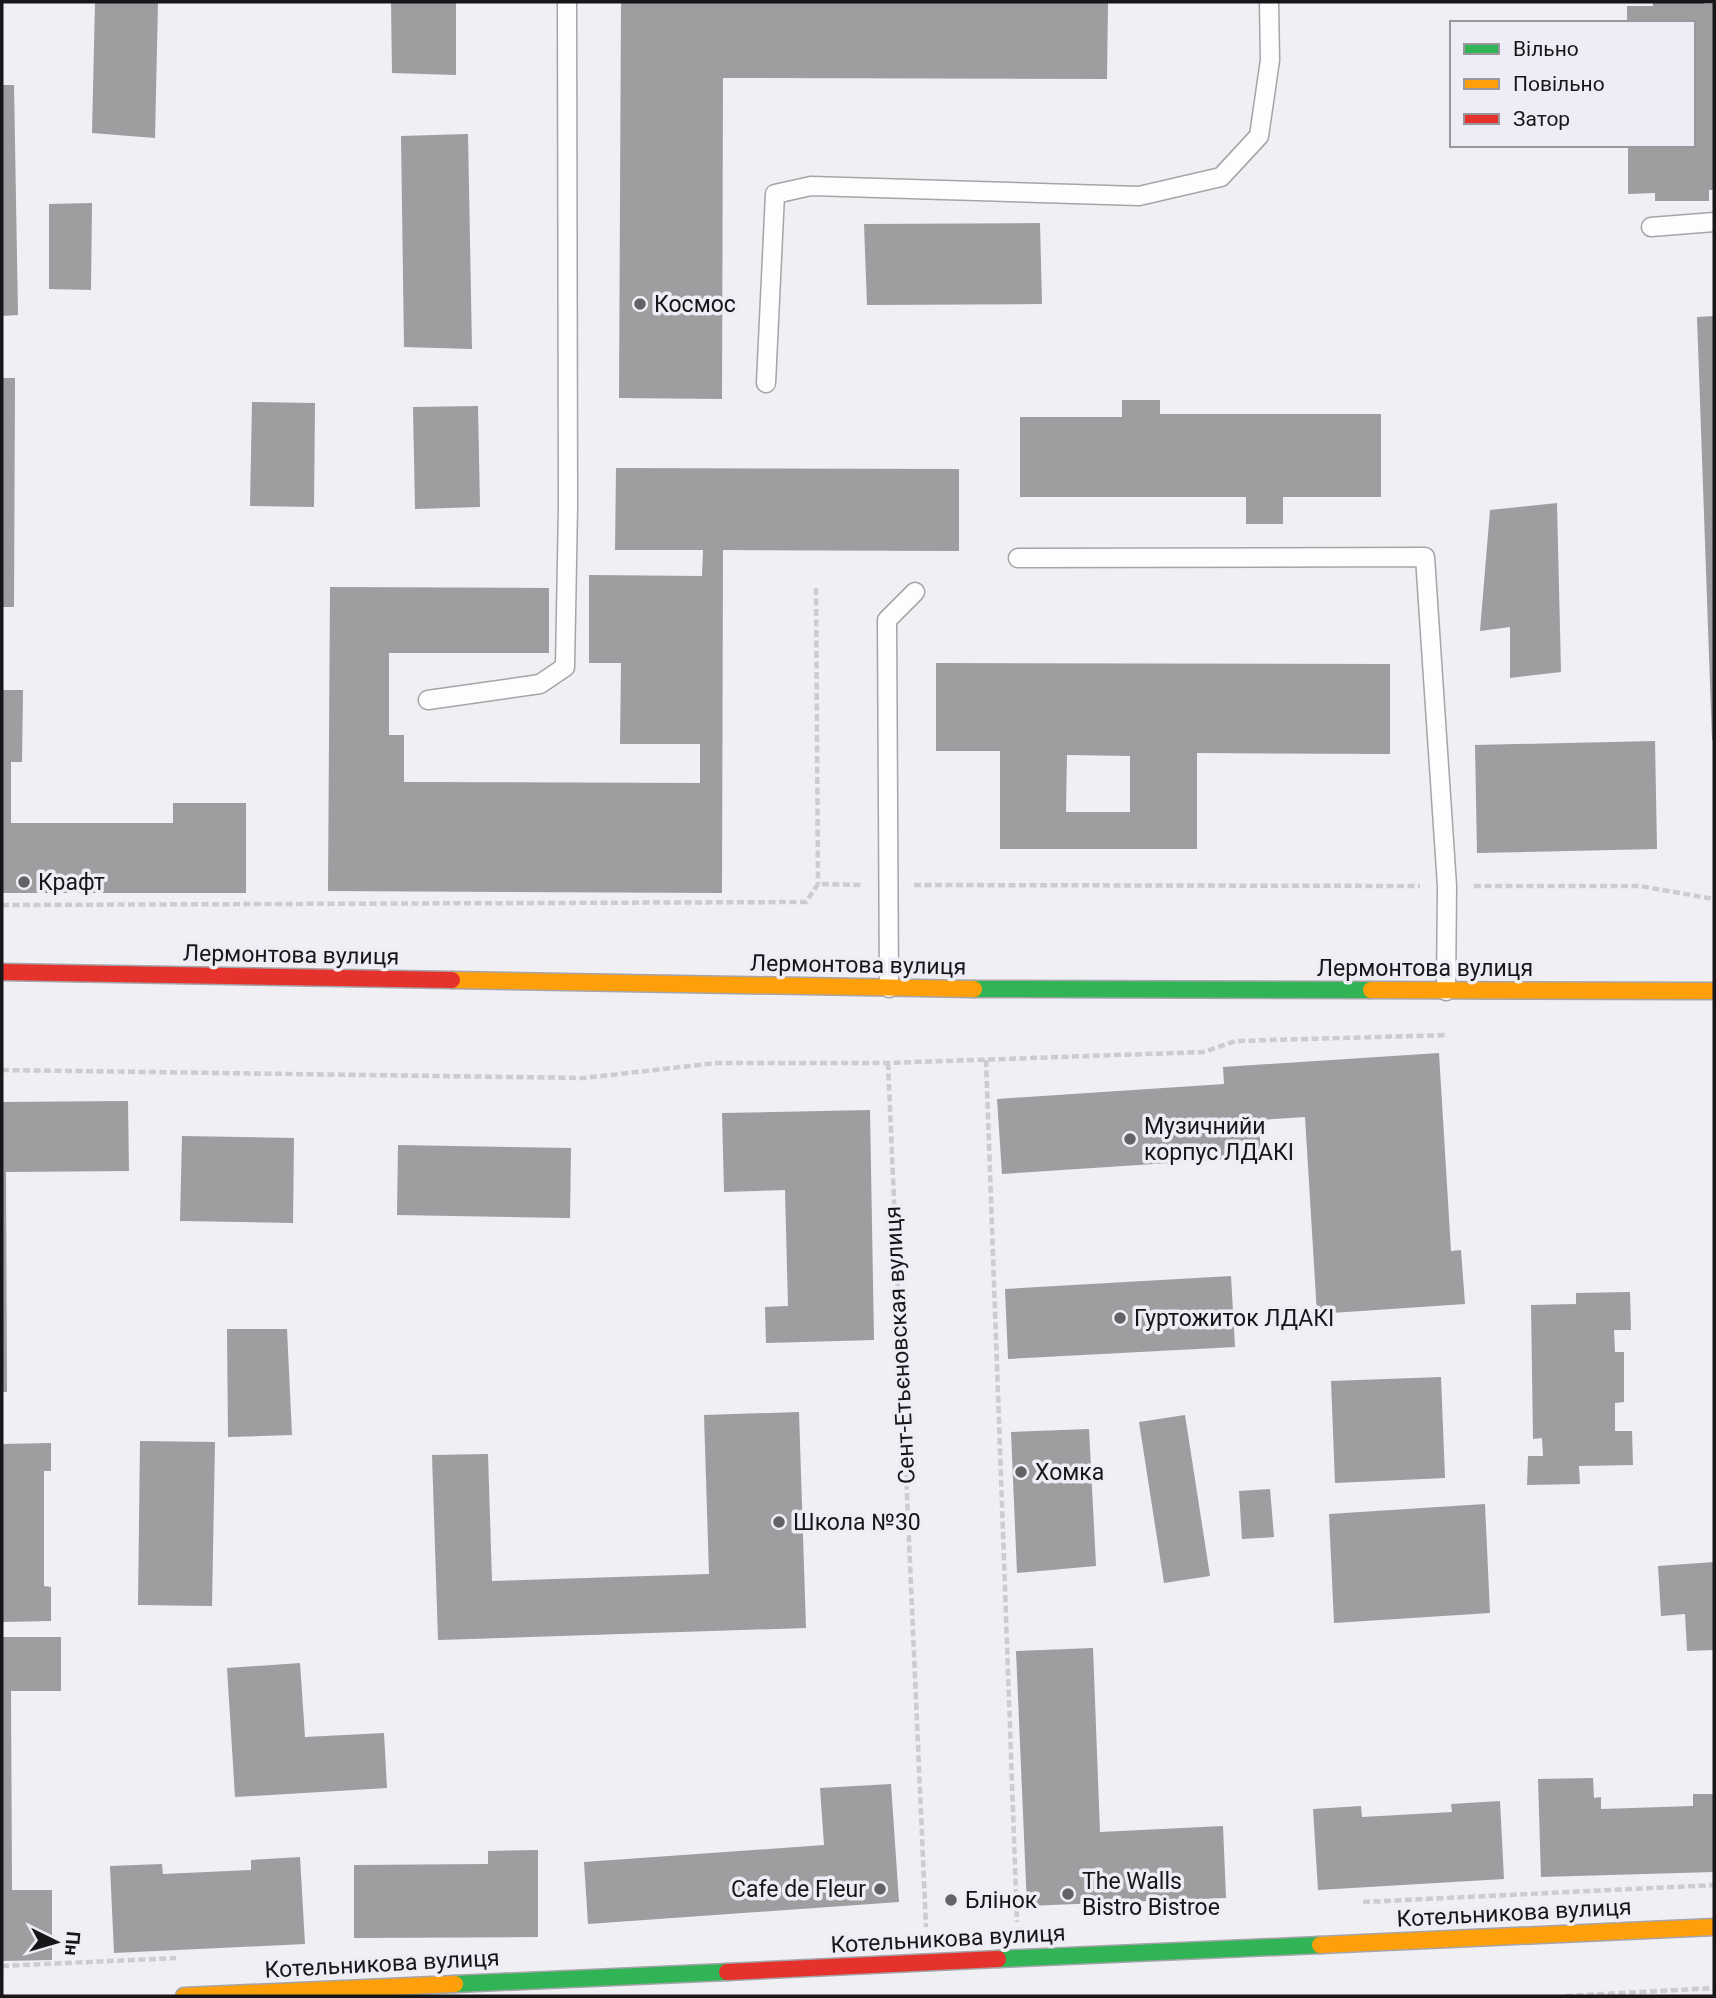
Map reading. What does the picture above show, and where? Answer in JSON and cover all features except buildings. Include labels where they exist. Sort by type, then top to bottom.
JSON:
[{"type":"street","name":"Лермонтова вулиця","points":[[2,972],[889,988],[1714,991]]},
{"type":"street","name":"Котельникова вулиця","points":[[184,1996],[1714,1927]]},
{"type":"lane","points":[[428,700],[540,684],[565,667],[568,507],[567,2]]},
{"type":"lane","points":[[766,383],[775,194],[811,186],[1139,196],[1221,177],[1259,136],[1270,60],[1269,2]]},
{"type":"lane","points":[[1651,227],[1714,222]]},
{"type":"lane","points":[[1018,558],[1425,557],[1447,886],[1446,991]]},
{"type":"lane","points":[[889,988],[887,620],[915,592]]},
{"type":"path","points":[[816,588],[818,884]]},
{"type":"path","points":[[2,1070],[584,1078],[716,1063],[888,1063],[1203,1052],[1236,1041],[1448,1035]]},
{"type":"path","points":[[986,1060],[1019,1958]]},
{"type":"path","name":"Сент-Етьєновская вулиця","points":[[888,1063],[927,1962]]},
{"type":"path","points":[[1566,1996],[1714,1988]]},
{"type":"traffic: fast","points":[[974,989],[1371,990]]},
{"type":"traffic: fast","points":[[998,1959],[1320,1945]]},
{"type":"traffic: fast","points":[[455,1984],[727,1972]]},
{"type":"traffic: slow","points":[[452,980],[974,989]]},
{"type":"traffic: slow","points":[[1371,990],[1714,991]]},
{"type":"traffic: slow","points":[[1320,1945],[1714,1927]]},
{"type":"traffic: slow","points":[[184,1996],[455,1984]]},
{"type":"traffic: jam","points":[[2,972],[452,980]]},
{"type":"traffic: jam","points":[[727,1972],[998,1959]]},
{"type":"place","name":"Космос","points":[[640,304]]},
{"type":"place","name":"Крафт","points":[[24,882]]},
{"type":"place","name":"Музичнийи корпус ЛДАКІ","points":[[1130,1139]]},
{"type":"place","name":"Гуртожиток ЛДАКІ","points":[[1120,1318]]},
{"type":"place","name":"Хомка","points":[[1021,1472]]},
{"type":"place","name":"Школа №30","points":[[779,1522]]},
{"type":"place","name":"Cafe de Fleur","points":[[880,1889]]},
{"type":"place","name":"The Walls Bistro Bistroe","points":[[1068,1894]]},
{"type":"place","name":"Блінок","points":[[951,1900]]}]
